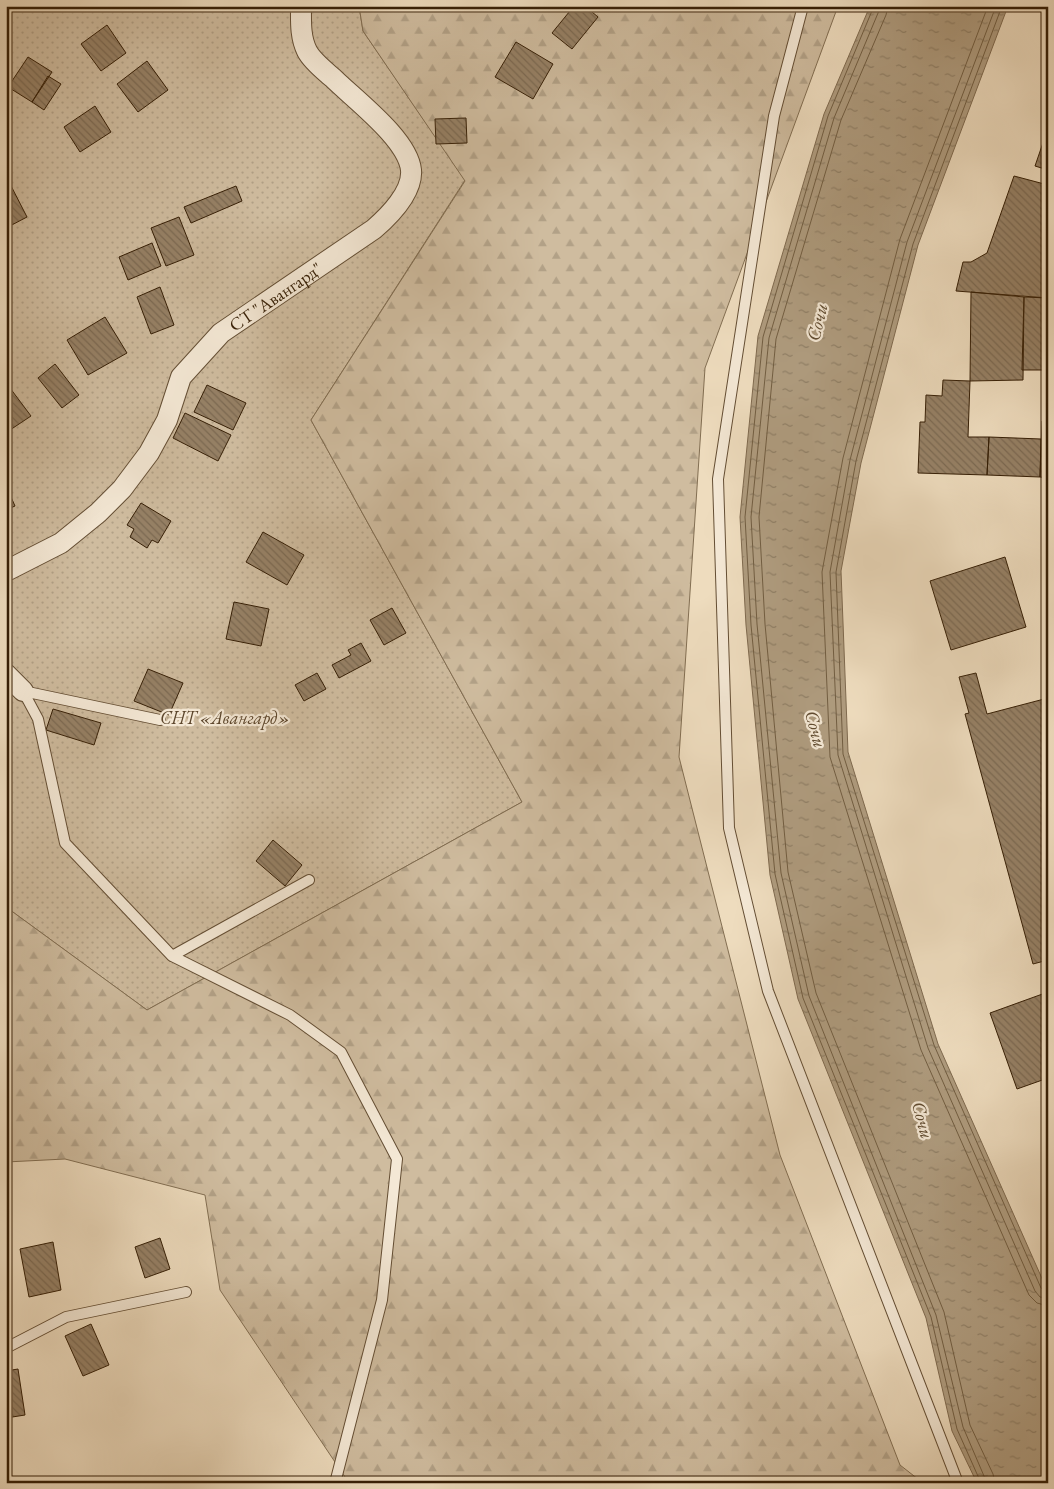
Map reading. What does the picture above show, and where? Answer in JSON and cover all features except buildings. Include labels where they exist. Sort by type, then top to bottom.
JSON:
[{"type":"street","name":"СТ \"Авангард\"","points":[[6,571],[61,544],[98,513],[122,489],[149,454],[167,420],[181,377],[221,333],[374,229],[393,211],[404,195],[411,170],[405,152],[392,135],[307,52],[301,29],[302,6]]},
{"type":"street","points":[[6,674],[23,691]]},
{"type":"lane","points":[[803,6],[774,116],[718,479],[729,828],[768,992],[958,1483]]},
{"type":"lane","points":[[23,691],[160,720]]},
{"type":"lane","points":[[23,691],[38,719],[65,843],[172,956],[290,1015],[341,1052],[397,1159],[382,1300],[335,1483]]},
{"type":"lane","points":[[172,956],[310,880]]},
{"type":"lane","points":[[6,1348],[66,1317],[186,1292]]},
{"type":"green space","name":"СНТ «Авангард»","points":[[6,6],[359,6],[363,31],[465,180],[311,420],[522,802],[147,1010],[6,907]]},
{"type":"green space","points":[[359,6],[838,6],[705,368],[679,757],[780,1155],[900,1465],[923,1483],[349,1483],[220,1290],[205,1195],[65,1159],[6,1162],[6,907],[147,1010],[522,802],[311,420],[465,181],[363,31]]},
{"type":"water","name":"Сочи","points":[[870,6],[1008,6],[918,245],[861,463],[841,571],[848,752],[938,1044],[1048,1292],[1048,1483],[977,1483],[952,1431],[926,1318],[798,999],[770,875],[746,625],[740,517],[758,336],[824,114]]}]
